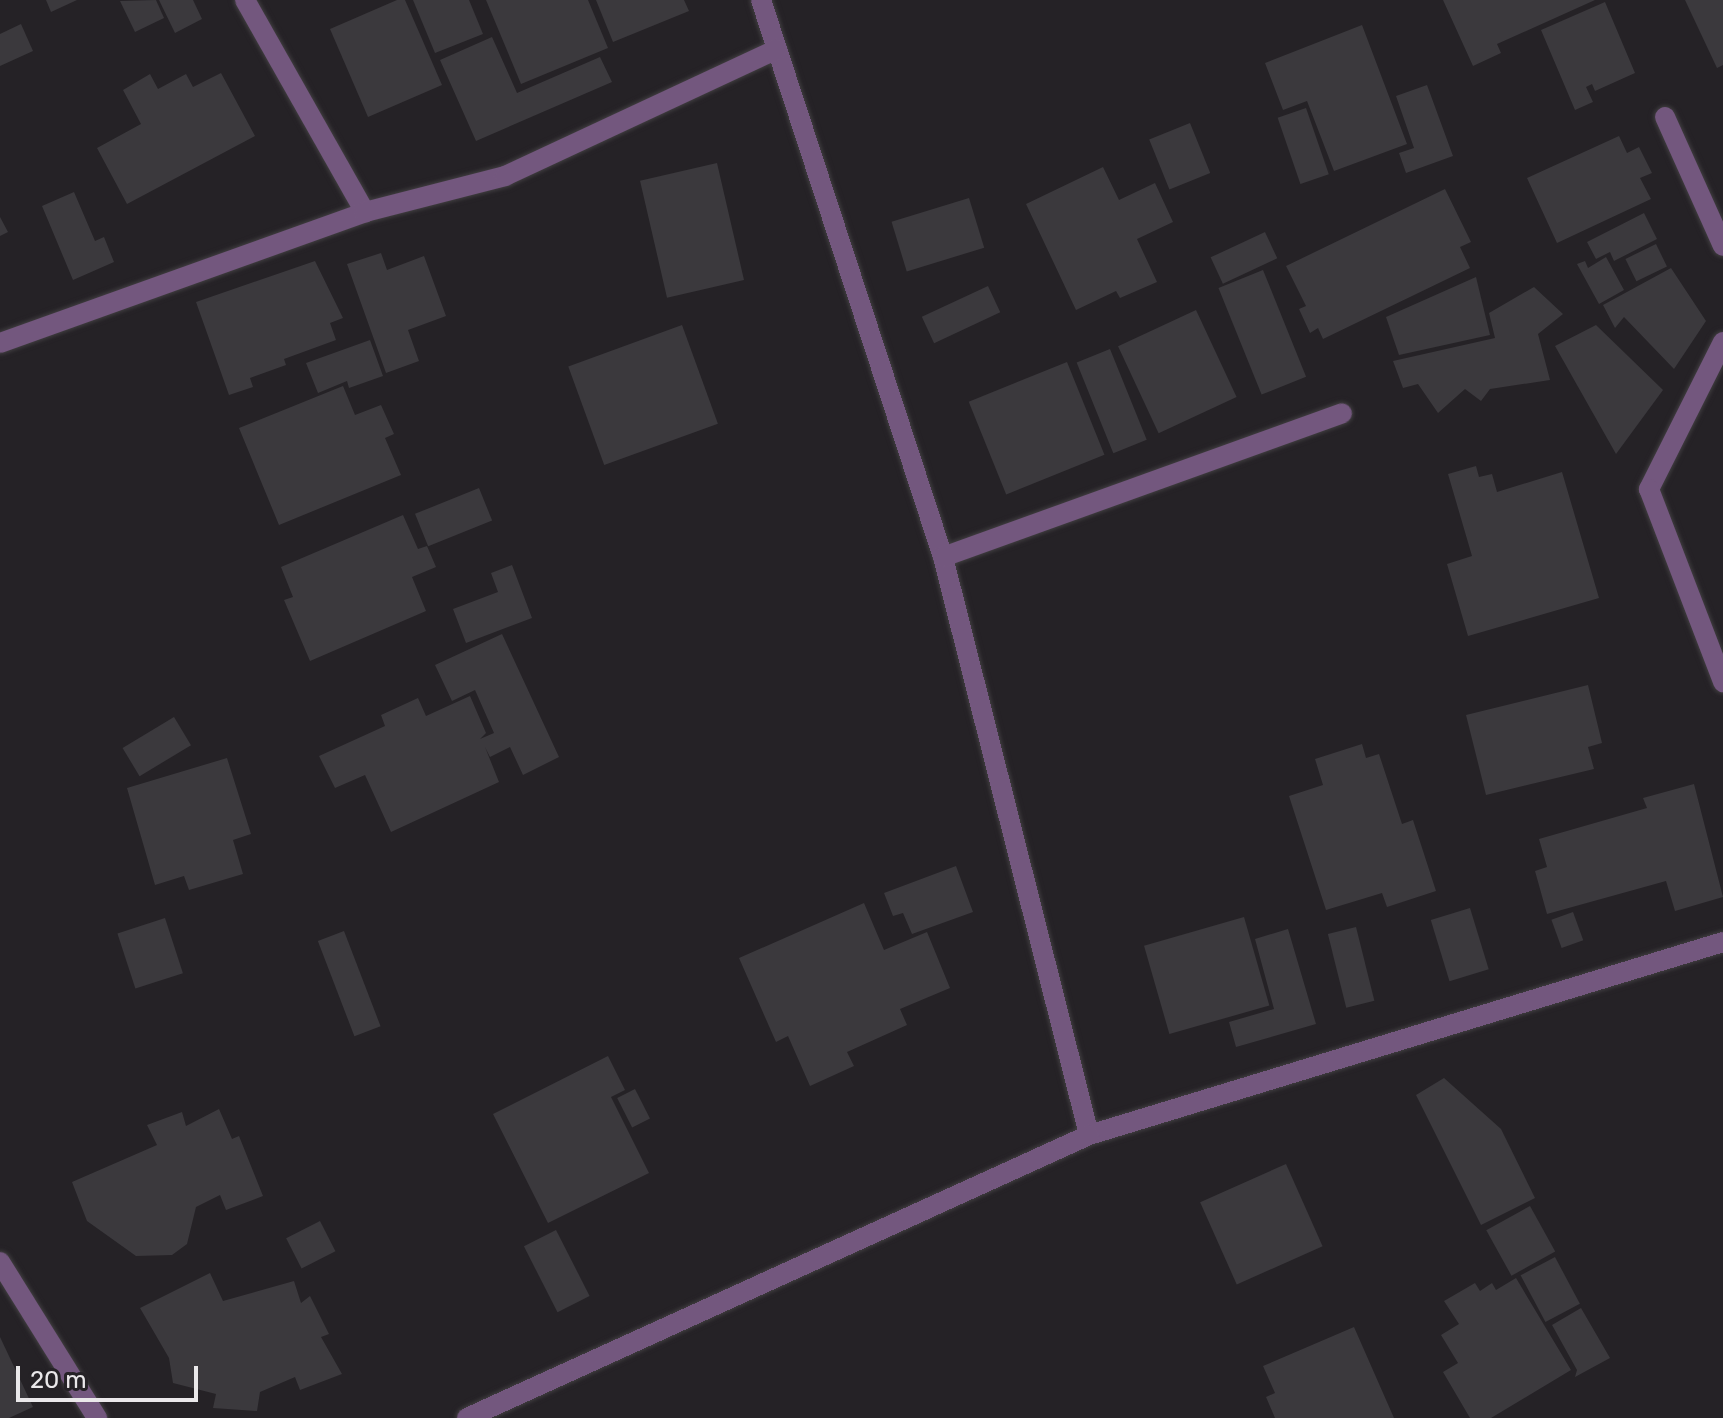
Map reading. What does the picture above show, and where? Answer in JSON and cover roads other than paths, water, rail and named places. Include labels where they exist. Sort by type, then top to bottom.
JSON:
[{"type":"street","points":[[245,0],[365,212]]},
{"type":"street","points":[[761,0],[943,557],[1089,1135]]},
{"type":"street","points":[[0,343],[365,212],[505,176],[777,49]]},
{"type":"street","points":[[1665,117],[1723,246]]},
{"type":"street","points":[[1723,342],[1649,489],[1723,682]]},
{"type":"street","points":[[943,557],[1342,413]]},
{"type":"street","points":[[467,1418],[1089,1135],[1723,942]]},
{"type":"street","points":[[0,1262],[97,1418]]}]
